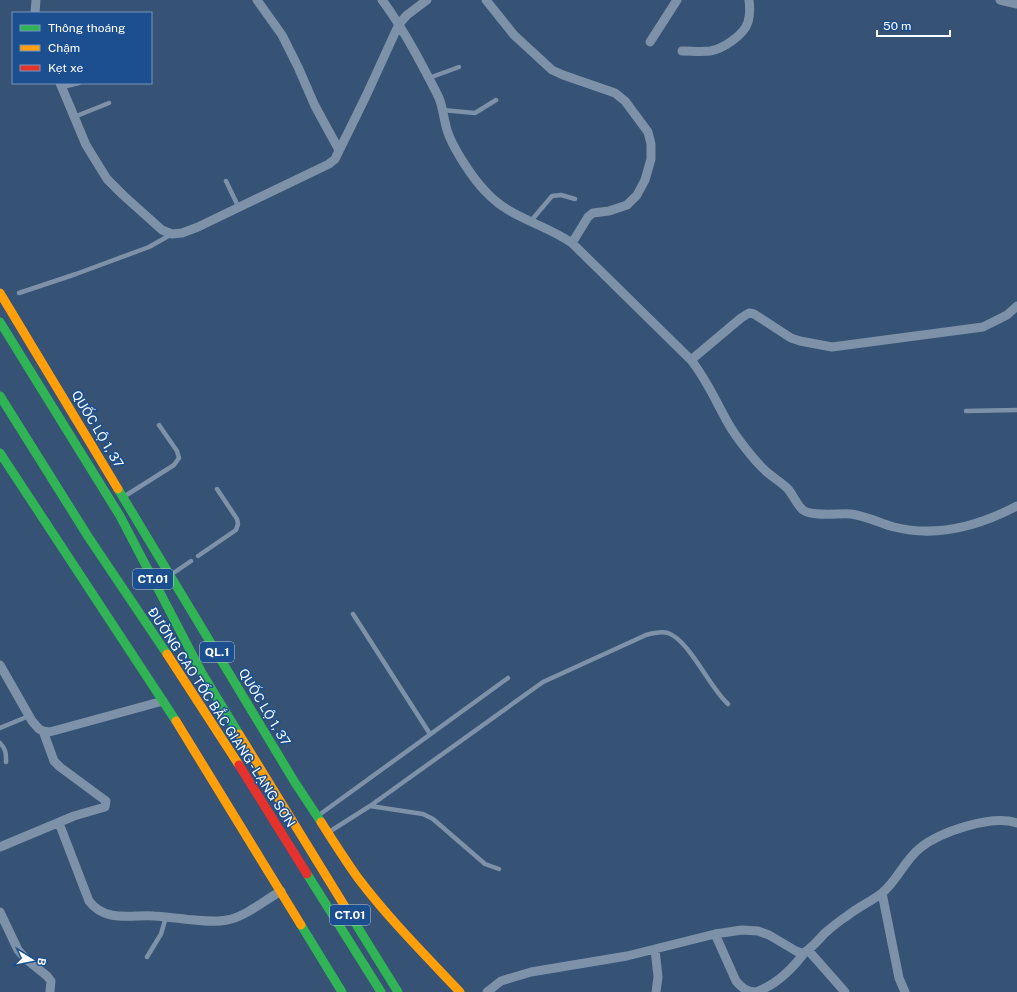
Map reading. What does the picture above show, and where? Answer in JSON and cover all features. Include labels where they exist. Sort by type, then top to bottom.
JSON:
[{"type":"main road","name":"QUỐC LỘ 1, 37","points":[[0,293],[294,781],[328,833],[378,903],[460,992]]},
{"type":"main road","name":"ĐƯỜNG CAO TỐC BẮC GIANG - LẠNG SƠN","points":[[0,322],[120,516],[202,673],[398,992]]},
{"type":"main road","name":"ĐƯỜNG CAO TỐC BẮC GIANG - LẠNG SƠN","points":[[0,396],[89,538],[237,761],[381,992]]},
{"type":"main road","points":[[0,453],[193,747],[342,992]]},
{"type":"street","points":[[35,12],[36,0]]},
{"type":"street","points":[[257,0],[282,35],[315,106],[339,150]]},
{"type":"street","points":[[382,0],[399,24],[439,98],[447,132],[472,175],[486,193],[511,212],[572,243],[691,360],[702,374],[728,424],[767,473],[788,489],[800,507],[805,511],[813,513],[853,514],[894,527],[913,531],[933,531],[968,527],[984,522],[1017,506]]},
{"type":"street","points":[[61,85],[86,145],[107,179],[162,230],[172,234],[182,233],[239,208],[330,164],[335,159],[399,24],[407,15],[427,0]]},
{"type":"street","points":[[486,0],[514,35],[552,70],[563,76],[615,93],[625,101],[648,132],[651,144],[651,159],[645,180],[636,195],[627,205],[609,211],[593,213],[588,217],[572,243]]},
{"type":"street","points":[[650,42],[678,0]]},
{"type":"street","points":[[682,51],[711,51],[728,44],[745,27],[748,21],[750,11],[749,0]]},
{"type":"street","points":[[1000,0],[1017,4]]},
{"type":"street","points":[[691,360],[741,318],[749,314],[754,314],[791,338],[832,347],[983,327],[1007,315],[1017,306]]},
{"type":"street","points":[[0,665],[29,716],[43,731],[54,761],[106,801],[105,807],[74,816],[0,848]]},
{"type":"street","points":[[43,731],[49,732],[163,701]]},
{"type":"street","points":[[715,934],[736,982],[748,991],[756,992],[768,986],[787,972],[807,951],[848,914],[882,893],[891,884],[904,865],[919,848],[939,836],[956,829],[1001,820],[1017,823]]},
{"type":"street","points":[[59,822],[89,901],[94,908],[101,912],[113,915],[217,921],[228,920],[244,914],[281,891]]},
{"type":"street","points":[[882,893],[900,978],[905,992]]},
{"type":"street","points":[[0,912],[18,950],[26,959],[47,976],[50,981],[50,992]]},
{"type":"street","points":[[487,992],[501,982],[524,974],[655,949],[715,934],[742,930],[758,931],[769,935],[796,951],[801,953],[807,951]]},
{"type":"street","points":[[655,949],[658,977],[656,992]]},
{"type":"street","points":[[807,951],[844,992]]},
{"type":"lane","points":[[429,78],[459,67]]},
{"type":"lane","points":[[442,110],[475,113],[496,100]]},
{"type":"lane","points":[[74,117],[109,103]]},
{"type":"lane","points":[[226,181],[239,208]]},
{"type":"lane","points":[[530,222],[552,196],[560,195],[575,199]]},
{"type":"lane","points":[[19,293],[149,247],[172,234]]},
{"type":"lane","points":[[966,411],[1017,410]]},
{"type":"lane","points":[[124,497],[174,464],[179,458],[177,450],[159,424]]},
{"type":"lane","points":[[198,556],[236,530],[238,524],[237,519],[216,489]]},
{"type":"lane","points":[[171,575],[191,561]]},
{"type":"lane","points":[[352,614],[430,734]]},
{"type":"lane","points":[[328,833],[370,806],[543,682],[646,635],[656,632],[667,633],[676,638],[686,648],[722,699],[728,704]]},
{"type":"lane","points":[[318,816],[508,678]]},
{"type":"lane","points":[[0,728],[29,716]]},
{"type":"lane","points":[[0,742],[5,748],[6,762]]},
{"type":"lane","points":[[370,806],[423,814],[433,819],[485,864],[499,869]]},
{"type":"lane","points":[[147,957],[161,934],[166,917]]},
{"type":"traffic: fast","points":[[0,322],[120,516],[202,673],[239,734]]},
{"type":"traffic: fast","points":[[0,396],[89,538],[167,654]]},
{"type":"traffic: fast","points":[[0,453],[176,721]]},
{"type":"traffic: fast","points":[[118,489],[294,781],[321,822]]},
{"type":"traffic: fast","points":[[307,874],[381,992]]},
{"type":"traffic: fast","points":[[344,905],[398,992]]},
{"type":"traffic: fast","points":[[301,925],[342,992]]},
{"type":"traffic: slow","points":[[0,293],[118,489]]},
{"type":"traffic: slow","points":[[167,654],[239,765]]},
{"type":"traffic: slow","points":[[176,721],[301,925]]},
{"type":"traffic: slow","points":[[239,734],[344,905]]},
{"type":"traffic: slow","points":[[321,822],[348,864],[382,908],[460,992]]},
{"type":"traffic: jam","points":[[239,765],[307,874]]}]
